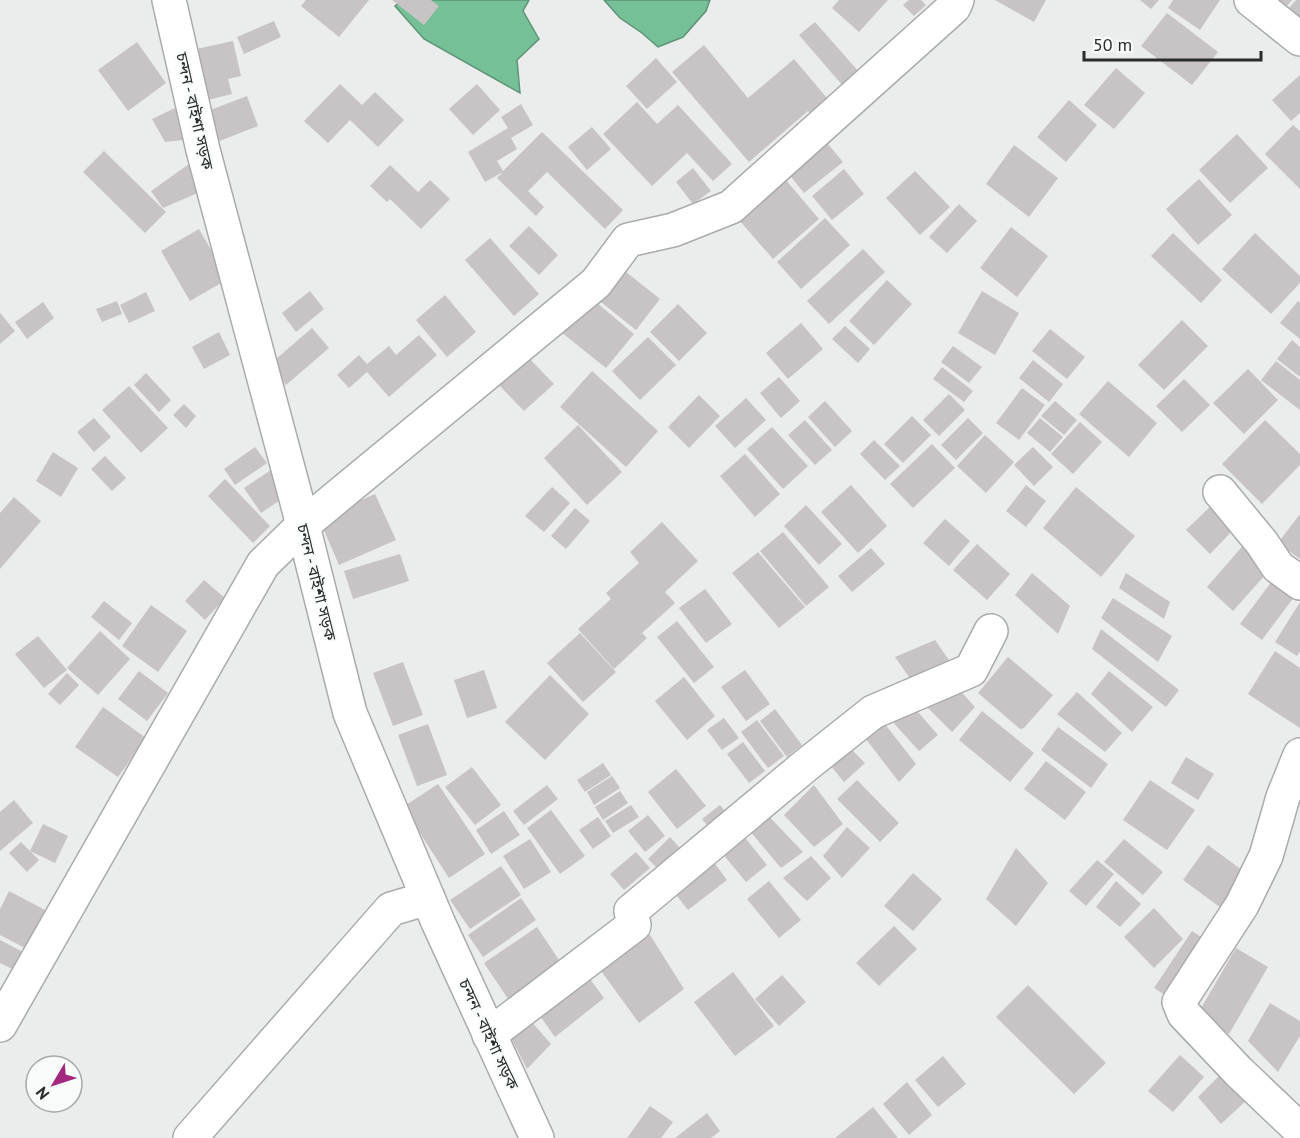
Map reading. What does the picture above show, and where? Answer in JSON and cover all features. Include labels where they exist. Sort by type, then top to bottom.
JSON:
[{"type":"street","name":"চন্দন - বাইশা সড়ক","points":[[169,0],[203,150],[303,525],[350,712],[428,898],[537,1138]]},
{"type":"street","points":[[0,1025],[263,564],[303,525],[596,283],[628,240],[673,230],[731,207],[954,7],[957,0]]},
{"type":"street","points":[[1251,0],[1300,39]]},
{"type":"street","points":[[1220,492],[1262,543],[1278,567],[1300,583]]},
{"type":"street","points":[[489,1035],[634,925],[631,911],[873,712],[971,670],[991,631]]},
{"type":"street","points":[[1300,754],[1283,797],[1266,856],[1242,905],[1179,1002],[1184,1014],[1238,1071],[1300,1130]]},
{"type":"street","points":[[190,1138],[391,909],[428,898]]},
{"type":"shaded area","points":[[402,0],[529,0],[523,11],[539,39],[517,60],[520,93],[424,39],[395,6]]},
{"type":"shaded area","points":[[604,0],[710,0],[706,11],[683,37],[658,47],[620,18]]},
{"type":"building","points":[[306,0],[369,0],[339,37],[301,6]]},
{"type":"building","points":[[392,0],[431,0],[439,6],[424,25]]},
{"type":"building","points":[[839,0],[888,0],[859,32],[832,8]]},
{"type":"building","points":[[909,0],[921,0],[926,5],[914,16],[903,5]]},
{"type":"building","points":[[995,0],[1046,0],[1034,22]]},
{"type":"building","points":[[1140,0],[1159,0],[1151,9]]},
{"type":"building","points":[[1173,0],[1220,0],[1200,30],[1168,8]]},
{"type":"building","points":[[1262,0],[1292,0],[1279,15]]},
{"type":"building","points":[[1296,0],[1300,0],[1300,16],[1293,24],[1282,16]]},
{"type":"building","points":[[1167,13],[1218,52],[1192,85],[1141,46]]},
{"type":"building","points":[[274,21],[281,37],[244,54],[237,37]]},
{"type":"building","points":[[815,22],[859,72],[843,86],[799,35]]},
{"type":"building","points":[[233,41],[241,76],[228,79],[232,94],[204,101],[192,50]]},
{"type":"building","points":[[137,42],[166,83],[128,111],[98,70]]},
{"type":"building","points":[[704,45],[748,98],[794,59],[827,98],[810,113],[808,111],[749,162],[672,72]]},
{"type":"building","points":[[656,58],[677,82],[647,109],[626,86]]},
{"type":"building","points":[[1116,68],[1145,93],[1114,129],[1084,105]]},
{"type":"building","points":[[1300,75],[1300,113],[1291,121],[1272,100]]},
{"type":"building","points":[[340,84],[362,105],[375,92],[404,120],[378,147],[350,120],[328,143],[304,121]]},
{"type":"building","points":[[477,84],[500,110],[473,135],[449,109]]},
{"type":"building","points":[[247,96],[258,126],[217,142],[205,112]]},
{"type":"building","points":[[1069,100],[1097,125],[1066,162],[1037,137]]},
{"type":"building","points":[[637,102],[657,124],[678,105],[732,164],[713,181],[687,153],[652,186],[603,134]]},
{"type":"building","points":[[521,104],[533,125],[511,138],[517,149],[497,161],[503,171],[542,132],[623,210],[605,229],[547,172],[528,191],[544,207],[536,216],[497,178],[503,172],[485,182],[468,152],[508,128],[501,117]]},
{"type":"building","points":[[175,108],[192,139],[165,142],[152,119]]},
{"type":"building","points":[[1293,125],[1300,131],[1300,189],[1265,154]]},
{"type":"building","points":[[592,127],[611,149],[587,170],[568,147]]},
{"type":"building","points":[[1237,134],[1268,168],[1230,203],[1199,170]]},
{"type":"building","points":[[822,137],[843,162],[804,193],[784,168]]},
{"type":"building","points":[[1014,145],[1058,178],[1029,217],[986,184]]},
{"type":"building","points":[[104,151],[166,212],[145,233],[83,172]]},
{"type":"building","points":[[189,164],[200,192],[163,208],[151,191]]},
{"type":"building","points":[[390,165],[418,192],[430,180],[450,199],[421,229],[390,199],[387,202],[370,186]]},
{"type":"building","points":[[693,168],[711,191],[693,204],[676,182]]},
{"type":"building","points":[[844,169],[864,194],[832,220],[812,196]]},
{"type":"building","points":[[915,171],[950,207],[920,235],[886,198]]},
{"type":"building","points":[[780,173],[819,219],[773,259],[733,213]]},
{"type":"building","points":[[1199,179],[1232,215],[1198,245],[1166,209]]},
{"type":"building","points":[[959,204],[977,221],[947,253],[929,237]]},
{"type":"building","points":[[825,218],[850,245],[801,289],[777,262]]},
{"type":"building","points":[[529,226],[558,255],[539,275],[509,246]]},
{"type":"building","points":[[1011,227],[1048,256],[1017,297],[980,268]]},
{"type":"building","points":[[199,229],[228,279],[190,301],[161,251]]},
{"type":"building","points":[[1173,233],[1222,280],[1201,303],[1151,256]]},
{"type":"building","points":[[1255,233],[1300,276],[1300,283],[1271,314],[1222,269]]},
{"type":"building","points":[[490,238],[539,294],[514,316],[465,260]]},
{"type":"building","points":[[863,249],[885,272],[829,324],[807,301]]},
{"type":"building","points":[[616,264],[660,299],[636,330],[592,295]]},
{"type":"building","points":[[887,280],[912,304],[874,345],[849,321]]},
{"type":"building","points":[[310,291],[324,309],[296,332],[282,313]]},
{"type":"building","points":[[982,291],[1019,313],[995,355],[958,333]]},
{"type":"building","points":[[146,292],[155,311],[129,323],[120,305]]},
{"type":"building","points":[[445,295],[476,332],[447,357],[416,320]]},
{"type":"building","points":[[590,297],[634,334],[606,368],[561,332]]},
{"type":"building","points":[[117,301],[122,314],[102,322],[96,309]]},
{"type":"building","points":[[1298,301],[1300,303],[1300,339],[1280,323]]},
{"type":"building","points":[[43,302],[54,318],[27,339],[15,322]]},
{"type":"building","points":[[678,304],[707,333],[679,361],[650,332]]},
{"type":"building","points":[[0,313],[15,331],[0,344]]},
{"type":"building","points":[[1182,320],[1208,346],[1164,390],[1138,365]]},
{"type":"building","points":[[801,323],[823,349],[788,379],[766,353]]},
{"type":"building","points":[[845,326],[870,349],[858,363],[832,339]]},
{"type":"building","points":[[312,328],[329,348],[286,385],[269,365]]},
{"type":"building","points":[[1050,329],[1085,357],[1067,379],[1032,351]]},
{"type":"building","points":[[219,332],[230,355],[204,369],[192,347]]},
{"type":"building","points":[[419,335],[437,355],[389,397],[367,372],[349,388],[337,375],[359,355],[367,364],[389,346],[396,355]]},
{"type":"building","points":[[648,337],[676,365],[640,400],[612,371]]},
{"type":"building","points":[[1292,340],[1300,347],[1300,377],[1277,359]]},
{"type":"building","points":[[953,346],[982,367],[969,383],[941,362]]},
{"type":"building","points":[[525,354],[554,384],[524,411],[496,382]]},
{"type":"building","points":[[1033,360],[1063,384],[1049,402],[1019,378]]},
{"type":"building","points":[[1276,361],[1300,380],[1300,410],[1261,380]]},
{"type":"building","points":[[942,367],[973,391],[964,402],[933,379]]},
{"type":"building","points":[[1248,369],[1278,400],[1244,434],[1213,403]]},
{"type":"building","points":[[592,371],[658,431],[626,467],[560,407]]},
{"type":"building","points":[[146,373],[171,400],[159,412],[134,385]]},
{"type":"building","points":[[779,377],[800,401],[781,418],[760,393]]},
{"type":"building","points":[[1184,379],[1210,405],[1182,432],[1156,406]]},
{"type":"building","points":[[1108,381],[1157,423],[1129,457],[1079,414]]},
{"type":"building","points":[[129,386],[168,428],[141,453],[102,410]]},
{"type":"building","points":[[1022,388],[1045,405],[1019,440],[996,423]]},
{"type":"building","points":[[949,394],[965,410],[939,436],[923,420]]},
{"type":"building","points":[[699,395],[720,416],[689,448],[668,427]]},
{"type":"building","points":[[746,398],[766,420],[735,448],[715,426]]},
{"type":"building","points":[[825,401],[852,431],[835,447],[808,417]]},
{"type":"building","points":[[1055,401],[1077,420],[1064,435],[1041,416]]},
{"type":"building","points":[[184,404],[196,416],[186,428],[173,415]]},
{"type":"building","points":[[912,416],[931,435],[903,463],[884,444]]},
{"type":"building","points":[[94,418],[111,437],[94,452],[77,432]]},
{"type":"building","points":[[968,418],[983,433],[956,460],[941,445]]},
{"type":"building","points":[[1040,418],[1063,437],[1050,452],[1027,433]]},
{"type":"building","points":[[805,420],[832,450],[815,465],[788,435]]},
{"type":"building","points":[[1265,420],[1300,454],[1300,465],[1262,504],[1222,464]]},
{"type":"building","points":[[1080,422],[1102,442],[1073,474],[1051,454]]},
{"type":"building","points":[[578,425],[622,472],[587,505],[544,458]]},
{"type":"building","points":[[772,427],[808,466],[783,489],[747,449]]},
{"type":"building","points":[[985,435],[1014,462],[986,493],[957,466]]},
{"type":"building","points":[[874,440],[900,466],[885,480],[860,454]]},
{"type":"building","points":[[932,444],[955,468],[913,508],[890,484]]},
{"type":"building","points":[[255,447],[267,463],[235,485],[224,469]]},
{"type":"building","points":[[1033,447],[1053,467],[1034,486],[1014,465]]},
{"type":"building","points":[[53,452],[78,468],[61,497],[36,481]]},
{"type":"building","points":[[745,454],[780,494],[755,517],[720,476]]},
{"type":"building","points":[[105,456],[126,478],[112,491],[91,469]]},
{"type":"building","points":[[271,470],[288,495],[261,513],[244,488]]},
{"type":"building","points":[[225,479],[270,526],[253,543],[208,496]]},
{"type":"building","points":[[851,485],[887,526],[858,553],[821,512]]},
{"type":"building","points":[[1026,485],[1046,501],[1026,527],[1006,511]]},
{"type":"building","points":[[552,487],[570,503],[544,532],[525,516]]},
{"type":"building","points":[[1076,487],[1135,536],[1101,577],[1043,528]]},
{"type":"building","points":[[375,494],[396,540],[339,565],[319,519]]},
{"type":"building","points":[[14,497],[41,521],[0,569],[0,513]]},
{"type":"building","points":[[1215,502],[1238,525],[1210,554],[1186,530]]},
{"type":"building","points":[[806,505],[842,544],[819,565],[784,526]]},
{"type":"building","points":[[575,508],[590,521],[566,549],[551,536]]},
{"type":"building","points":[[1300,514],[1300,559],[1278,543]]},
{"type":"building","points":[[945,519],[970,541],[949,566],[923,543]]},
{"type":"building","points":[[662,522],[698,561],[665,592],[675,603],[642,633],[647,638],[614,669],[578,629],[611,599],[606,593],[639,563],[630,552]]},
{"type":"building","points":[[783,532],[829,587],[806,606],[760,551]]},
{"type":"building","points":[[1246,542],[1273,566],[1233,611],[1207,587]]},
{"type":"building","points":[[977,544],[1010,574],[987,600],[953,570]]},
{"type":"building","points":[[871,548],[885,564],[852,592],[838,576]]},
{"type":"building","points":[[758,552],[805,607],[779,628],[732,573]]},
{"type":"building","points":[[400,554],[409,581],[353,599],[344,571]]},
{"type":"building","points":[[1032,573],[1070,606],[1058,634],[1015,595]]},
{"type":"building","points":[[1126,573],[1170,602],[1164,619],[1119,588]]},
{"type":"building","points":[[1275,577],[1297,593],[1262,640],[1240,624]]},
{"type":"building","points":[[204,580],[225,598],[205,620],[185,601]]},
{"type":"building","points":[[705,589],[732,624],[706,643],[679,608]]},
{"type":"building","points":[[1113,598],[1172,636],[1158,662],[1101,618]]},
{"type":"building","points":[[104,601],[132,623],[119,640],[91,617]]},
{"type":"building","points":[[1300,602],[1300,651],[1297,656],[1275,642]]},
{"type":"building","points":[[151,605],[187,631],[158,672],[122,646]]},
{"type":"building","points":[[677,621],[714,667],[694,683],[657,637]]},
{"type":"building","points":[[1101,629],[1179,690],[1166,707],[1092,649]]},
{"type":"building","points":[[100,631],[130,659],[98,695],[67,668]]},
{"type":"building","points":[[580,633],[616,672],[583,702],[547,663]]},
{"type":"building","points":[[38,636],[67,670],[44,688],[15,654]]},
{"type":"building","points":[[935,640],[955,669],[916,687],[895,657]]},
{"type":"building","points":[[1275,651],[1300,668],[1300,728],[1248,694]]},
{"type":"building","points":[[1008,657],[1053,695],[1024,728],[1020,729],[978,693]]},
{"type":"building","points":[[403,662],[423,715],[393,726],[373,673]]},
{"type":"building","points":[[484,670],[497,708],[467,718],[454,680]]},
{"type":"building","points":[[745,670],[770,704],[746,721],[721,687]]},
{"type":"building","points":[[139,671],[168,693],[147,721],[118,699]]},
{"type":"building","points":[[1109,671],[1153,707],[1132,732],[1091,694]]},
{"type":"building","points":[[67,673],[79,685],[60,705],[48,694]]},
{"type":"building","points":[[550,675],[589,714],[545,760],[505,722]]},
{"type":"building","points":[[684,677],[715,716],[687,740],[655,701]]},
{"type":"building","points":[[955,685],[975,707],[952,732],[923,703]]},
{"type":"building","points":[[1077,692],[1122,733],[1105,752],[1057,714]]},
{"type":"building","points":[[910,703],[938,735],[919,751],[890,719]]},
{"type":"building","points":[[103,707],[146,738],[118,777],[75,747]]},
{"type":"building","points":[[775,709],[802,745],[787,757],[760,721]]},
{"type":"building","points":[[982,711],[1034,753],[1010,782],[959,740]]},
{"type":"building","points":[[724,718],[739,738],[722,750],[707,730]]},
{"type":"building","points":[[881,719],[916,764],[899,782],[862,734]]},
{"type":"building","points":[[757,720],[784,756],[768,768],[741,732]]},
{"type":"building","points":[[428,724],[447,775],[417,786],[398,735]]},
{"type":"building","points":[[1058,727],[1108,764],[1091,788],[1041,750]]},
{"type":"building","points":[[743,742],[765,771],[749,783],[727,754]]},
{"type":"building","points":[[845,743],[865,763],[844,782],[826,760]]},
{"type":"building","points":[[1186,757],[1214,774],[1198,800],[1171,783]]},
{"type":"building","points":[[1046,761],[1086,792],[1065,820],[1024,789]]},
{"type":"building","points":[[603,763],[611,775],[585,792],[577,780]]},
{"type":"building","points":[[472,767],[501,805],[475,825],[445,787]]},
{"type":"building","points":[[676,769],[706,806],[677,829],[648,792]]},
{"type":"building","points":[[612,776],[620,788],[594,805],[587,792]]},
{"type":"building","points":[[857,780],[899,823],[880,842],[837,799]]},
{"type":"building","points":[[1150,780],[1195,810],[1167,850],[1123,820]]},
{"type":"building","points":[[438,784],[485,854],[449,878],[403,807]]},
{"type":"building","points":[[547,785],[558,799],[524,825],[513,811]]},
{"type":"building","points":[[814,785],[843,824],[814,847],[784,815]]},
{"type":"building","points":[[620,791],[628,803],[603,820],[595,807]]},
{"type":"building","points":[[14,800],[33,823],[0,851],[0,812]]},
{"type":"building","points":[[631,805],[639,817],[613,833],[605,821]]},
{"type":"building","points":[[720,805],[733,821],[715,835],[702,819]]},
{"type":"building","points":[[762,809],[803,852],[781,868],[743,823]]},
{"type":"building","points":[[551,810],[585,856],[560,874],[527,828]]},
{"type":"building","points":[[504,811],[520,835],[491,854],[476,830]]},
{"type":"building","points":[[648,815],[665,836],[645,852],[628,831]]},
{"type":"building","points":[[598,817],[611,836],[593,849],[579,830]]},
{"type":"building","points":[[43,824],[68,836],[55,863],[30,851]]},
{"type":"building","points":[[847,827],[870,848],[842,878],[823,856]]},
{"type":"building","points":[[738,829],[767,865],[746,882],[717,847]]},
{"type":"building","points":[[670,837],[680,848],[658,869],[648,859]]},
{"type":"building","points":[[530,839],[551,872],[524,889],[503,856]]},
{"type":"building","points":[[1124,839],[1163,872],[1143,895],[1104,862]]},
{"type":"building","points":[[21,842],[39,860],[27,872],[9,853]]},
{"type":"building","points":[[1208,845],[1246,873],[1221,908],[1183,880]]},
{"type":"building","points":[[1016,848],[1048,883],[1016,926],[986,899]]},
{"type":"building","points":[[636,852],[650,868],[624,890],[610,874]]},
{"type":"building","points":[[811,856],[831,878],[807,901],[783,878]]},
{"type":"building","points":[[710,857],[727,880],[688,910],[670,887]]},
{"type":"building","points":[[1097,860],[1114,874],[1086,906],[1069,891]]},
{"type":"building","points":[[501,866],[521,895],[470,929],[450,900]]},
{"type":"building","points":[[913,873],[942,899],[913,931],[884,906]]},
{"type":"building","points":[[769,881],[801,920],[779,938],[747,899]]},
{"type":"building","points":[[1116,881],[1141,904],[1120,927],[1096,907]]},
{"type":"building","points":[[9,891],[49,912],[29,950],[0,935],[0,909]]},
{"type":"building","points":[[521,898],[536,920],[483,957],[468,935]]},
{"type":"building","points":[[1154,908],[1183,939],[1154,968],[1124,937]]},
{"type":"building","points":[[894,926],[917,949],[879,986],[856,963]]},
{"type":"building","points":[[537,927],[563,966],[510,1002],[484,963]]},
{"type":"building","points":[[645,927],[684,989],[639,1023],[596,964]]},
{"type":"building","points":[[1192,931],[1209,942],[1171,999],[1154,988]]},
{"type":"building","points":[[0,940],[27,954],[18,972],[0,963]]},
{"type":"building","points":[[1236,948],[1268,967],[1229,1034],[1197,1015]]},
{"type":"building","points":[[584,971],[604,998],[555,1037],[535,1009]]},
{"type":"building","points":[[733,972],[774,1026],[735,1056],[694,1002]]},
{"type":"building","points":[[782,975],[806,1002],[779,1026],[755,999]]},
{"type":"building","points":[[1028,985],[1106,1063],[1074,1094],[996,1017]]},
{"type":"building","points":[[1270,1003],[1300,1021],[1300,1036],[1278,1072],[1248,1041]]},
{"type":"building","points":[[530,1020],[551,1044],[527,1069],[509,1034]]},
{"type":"building","points":[[1180,1055],[1204,1077],[1173,1112],[1148,1091]]},
{"type":"building","points":[[943,1056],[966,1084],[938,1107],[915,1080]]},
{"type":"building","points":[[1223,1072],[1250,1097],[1221,1124],[1198,1097]]},
{"type":"building","points":[[907,1082],[932,1115],[909,1135],[883,1104]]},
{"type":"building","points":[[650,1106],[673,1122],[661,1138],[627,1138]]},
{"type":"building","points":[[873,1107],[898,1138],[835,1138]]},
{"type":"building","points":[[707,1113],[720,1131],[711,1138],[675,1138]]}]
